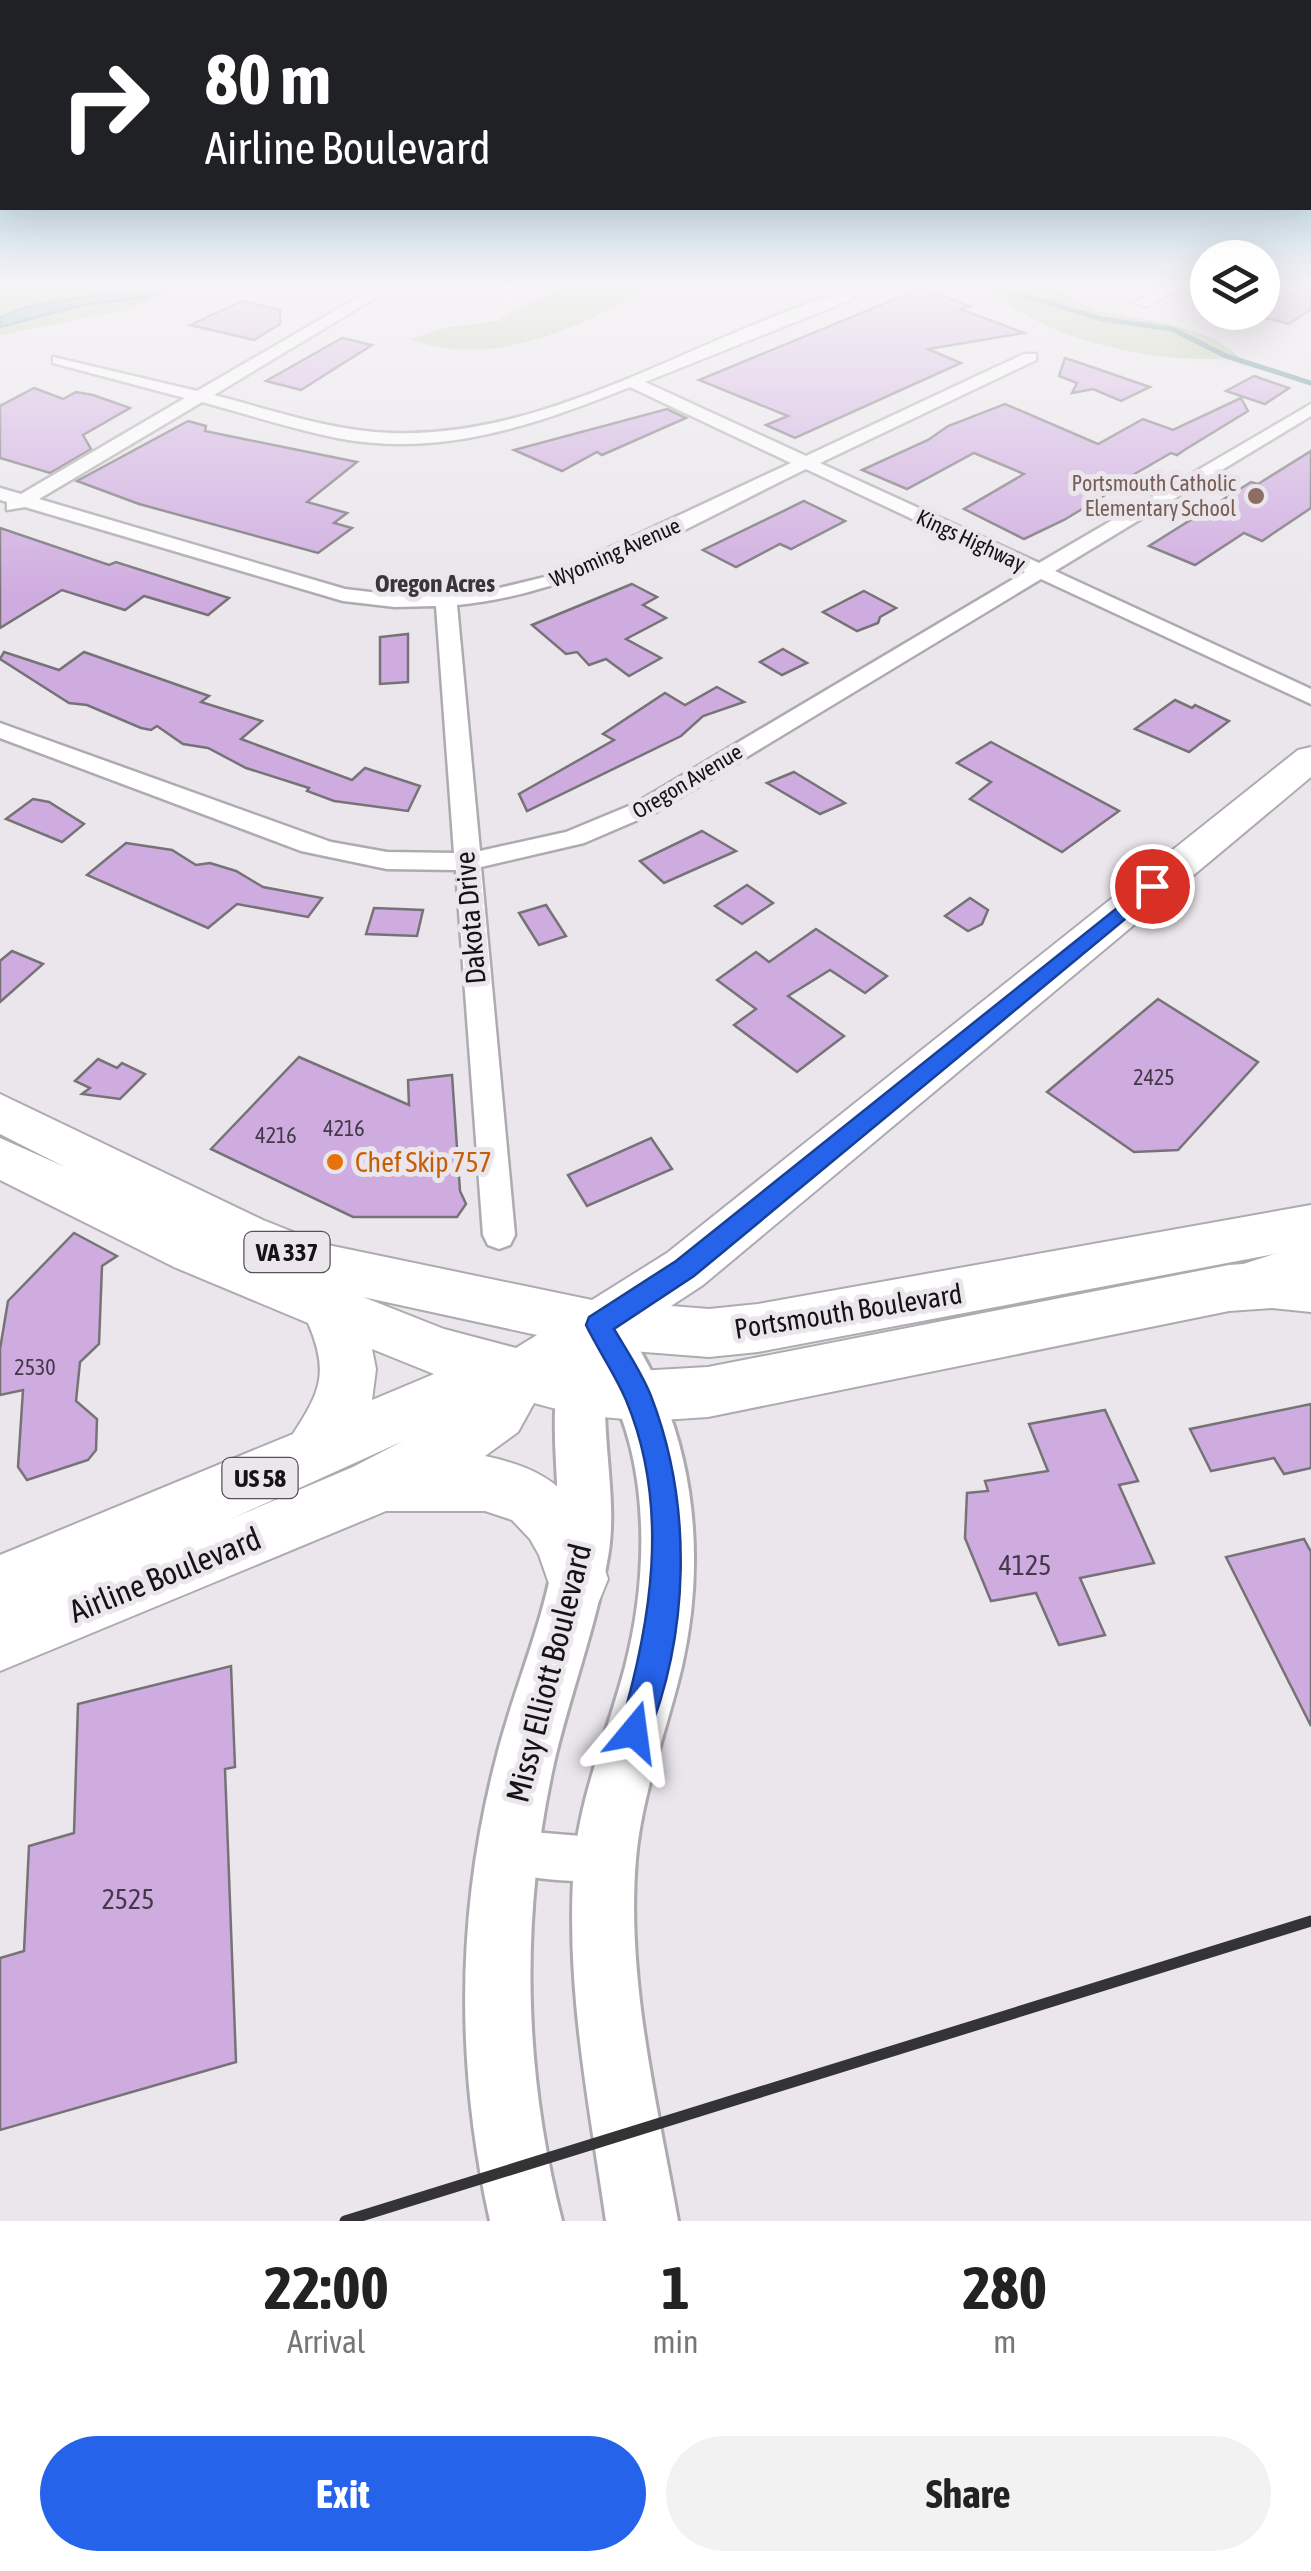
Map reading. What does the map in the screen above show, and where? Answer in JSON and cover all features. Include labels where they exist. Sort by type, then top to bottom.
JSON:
[{"type":"main road","name":"Airline Boulevard","points":[[23,1604],[312,1455],[433,1400],[521,1375],[685,1269],[1311,758]]},
{"type":"main road","name":"Portsmouth Boulevard","points":[[0,1112],[245,1235],[318,1265],[598,1325],[709,1332],[758,1328],[1311,1226]]},
{"type":"main road","name":"Portsmouth Boulevard","points":[[0,1158],[192,1252],[415,1344],[577,1390],[638,1397],[708,1392],[1229,1288],[1272,1285],[1311,1289]]},
{"type":"main road","points":[[312,1455],[348,1395],[350,1358],[328,1308]]},
{"type":"main road","name":"Airline Boulevard","points":[[23,1604],[289,1526],[374,1487],[478,1430],[498,1414],[521,1375]]},
{"type":"main road","points":[[374,1487],[446,1481],[488,1483],[515,1491],[543,1506],[558,1523],[570,1548],[577,1579]]},
{"type":"street","points":[[178,391],[339,432],[419,438],[521,424],[609,391]]},
{"type":"street","points":[[0,515],[208,391]]},
{"type":"street","name":"Kings Highway","points":[[650,391],[1311,696]]},
{"type":"street","name":"Wyoming Avenue","points":[[0,494],[312,588],[395,602],[490,596],[556,580],[960,391]]},
{"type":"street","name":"Oregon Avenue","points":[[0,730],[317,847],[392,861],[466,860],[544,847],[624,818],[1311,409]]},
{"type":"street","name":"Dakota Drive","points":[[446,600],[500,1235]]},
{"type":"street","name":"Portsmouth Boulevard","points":[[1229,1288],[1311,1262]]},
{"type":"street","points":[[598,1325],[638,1397],[656,1456],[666,1528],[665,1592],[655,1662],[614,1801],[605,1860],[603,1945],[642,2221]]},
{"type":"street","name":"Missy Elliott Boulevard","points":[[526,2221],[500,2088],[494,1967],[498,1892],[525,1762],[577,1579],[584,1533],[577,1390],[598,1325]]},
{"type":"street","points":[[506,1852],[605,1860]]},
{"type":"building","points":[[29,391],[41,391],[63,399],[76,392],[93,395],[130,408],[83,435],[91,449],[50,473],[0,458],[0,406]]},
{"type":"building","points":[[725,391],[900,391],[795,438],[766,425],[788,416]]},
{"type":"building","points":[[1097,391],[1142,391],[1121,401]]},
{"type":"building","points":[[1227,391],[1285,391],[1265,404]]},
{"type":"building","points":[[1241,398],[1248,411],[1177,455],[1171,453],[1112,487],[1115,489],[1064,520],[1024,539],[964,509],[1024,474],[974,453],[907,489],[862,470],[928,440],[948,426],[1005,404],[1098,444],[1143,419],[1173,430]]},
{"type":"building","points":[[667,409],[686,418],[602,455],[597,452],[562,471],[514,450]]},
{"type":"building","points":[[188,421],[206,426],[205,431],[357,462],[307,502],[347,513],[334,523],[352,528],[318,553],[139,504],[77,481]]},
{"type":"building","points":[[1311,451],[1311,508],[1262,541],[1244,533],[1195,565],[1149,546],[1251,482],[1258,484]]},
{"type":"building","points":[[804,501],[845,521],[791,549],[780,544],[736,567],[703,550]]},
{"type":"building","points":[[0,528],[109,565],[116,562],[229,598],[208,615],[144,596],[125,610],[62,590],[0,628]]},
{"type":"building","points":[[632,584],[657,597],[643,605],[666,618],[626,639],[661,658],[629,676],[606,659],[589,665],[577,652],[566,654],[532,625]]},
{"type":"building","points":[[864,591],[896,608],[880,617],[878,623],[857,631],[823,612]]},
{"type":"building","points":[[408,634],[408,682],[380,684],[380,637]]},
{"type":"building","points":[[783,649],[807,663],[782,675],[760,662]]},
{"type":"building","points":[[4,652],[59,670],[84,652],[209,696],[201,702],[262,721],[241,739],[352,780],[365,768],[420,786],[408,811],[334,801],[307,791],[309,788],[246,768],[208,748],[183,744],[157,726],[151,730],[141,728],[87,705],[69,703],[0,659]]},
{"type":"building","points":[[717,687],[744,702],[703,716],[681,736],[527,811],[519,794],[614,740],[603,734],[665,693],[685,705]]},
{"type":"building","points":[[1175,700],[1229,721],[1189,752],[1135,729]]},
{"type":"building","points":[[991,742],[1119,811],[1062,852],[970,799],[991,782],[957,763]]},
{"type":"building","points":[[794,772],[845,803],[820,814],[767,783]]},
{"type":"building","points":[[33,799],[49,802],[84,824],[62,842],[6,819]]},
{"type":"building","points":[[702,831],[736,851],[664,883],[640,861]]},
{"type":"building","points":[[126,843],[172,850],[196,865],[210,863],[236,871],[263,887],[322,898],[308,917],[237,904],[208,928],[87,875]]},
{"type":"building","points":[[747,885],[773,903],[742,924],[715,906]]},
{"type":"building","points":[[970,898],[988,910],[982,924],[968,931],[945,916]]},
{"type":"building","points":[[546,905],[566,936],[539,945],[519,913]]},
{"type":"building","points":[[374,908],[423,910],[417,936],[366,934]]},
{"type":"building","points":[[816,929],[887,976],[865,993],[830,970],[788,996],[844,1036],[797,1072],[734,1025],[756,1009],[717,980],[756,952],[769,962]]},
{"type":"building","points":[[12,951],[43,964],[0,1002],[0,961]]},
{"type":"building","points":[[1158,999],[1258,1062],[1178,1150],[1134,1152],[1047,1092]]},
{"type":"building","points":[[299,1057],[409,1105],[408,1080],[452,1075],[460,1191],[466,1204],[457,1217],[353,1217],[211,1149]]},
{"type":"building","points":[[98,1059],[117,1068],[122,1063],[145,1074],[120,1099],[82,1094],[90,1088],[75,1081]]},
{"type":"building","points":[[651,1138],[672,1169],[587,1206],[568,1175]]},
{"type":"building","points":[[74,1233],[117,1256],[102,1266],[99,1344],[80,1362],[76,1401],[97,1419],[96,1450],[88,1460],[27,1480],[18,1467],[23,1390],[0,1395],[0,1349],[8,1301]]},
{"type":"building","points":[[1311,1404],[1311,1468],[1284,1474],[1274,1458],[1211,1471],[1190,1429]]},
{"type":"building","points":[[1105,1410],[1138,1481],[1119,1485],[1154,1563],[1080,1578],[1105,1635],[1059,1645],[1036,1593],[991,1601],[965,1538],[967,1493],[988,1491],[985,1481],[1048,1471],[1029,1424]]},
{"type":"building","points":[[1304,1539],[1311,1552],[1311,1726],[1226,1557]]},
{"type":"building","points":[[231,1666],[235,1767],[225,1769],[236,2062],[0,2130],[0,1958],[24,1951],[29,1846],[74,1833],[78,1704]]},
{"type":"railway","points":[[345,2221],[1311,1921]]},
{"type":"place","name":"Portsmouth Catholic Elementary School","points":[[1256,496]]},
{"type":"place","name":"Chef Skip 757","points":[[335,1162]]},
{"type":"district","name":"Oregon Acres","points":[[435,583]]},
{"type":"route","points":[[634,1732],[655,1662],[665,1592],[666,1528],[656,1456],[638,1397],[598,1325],[685,1269],[1152,886]]}]
